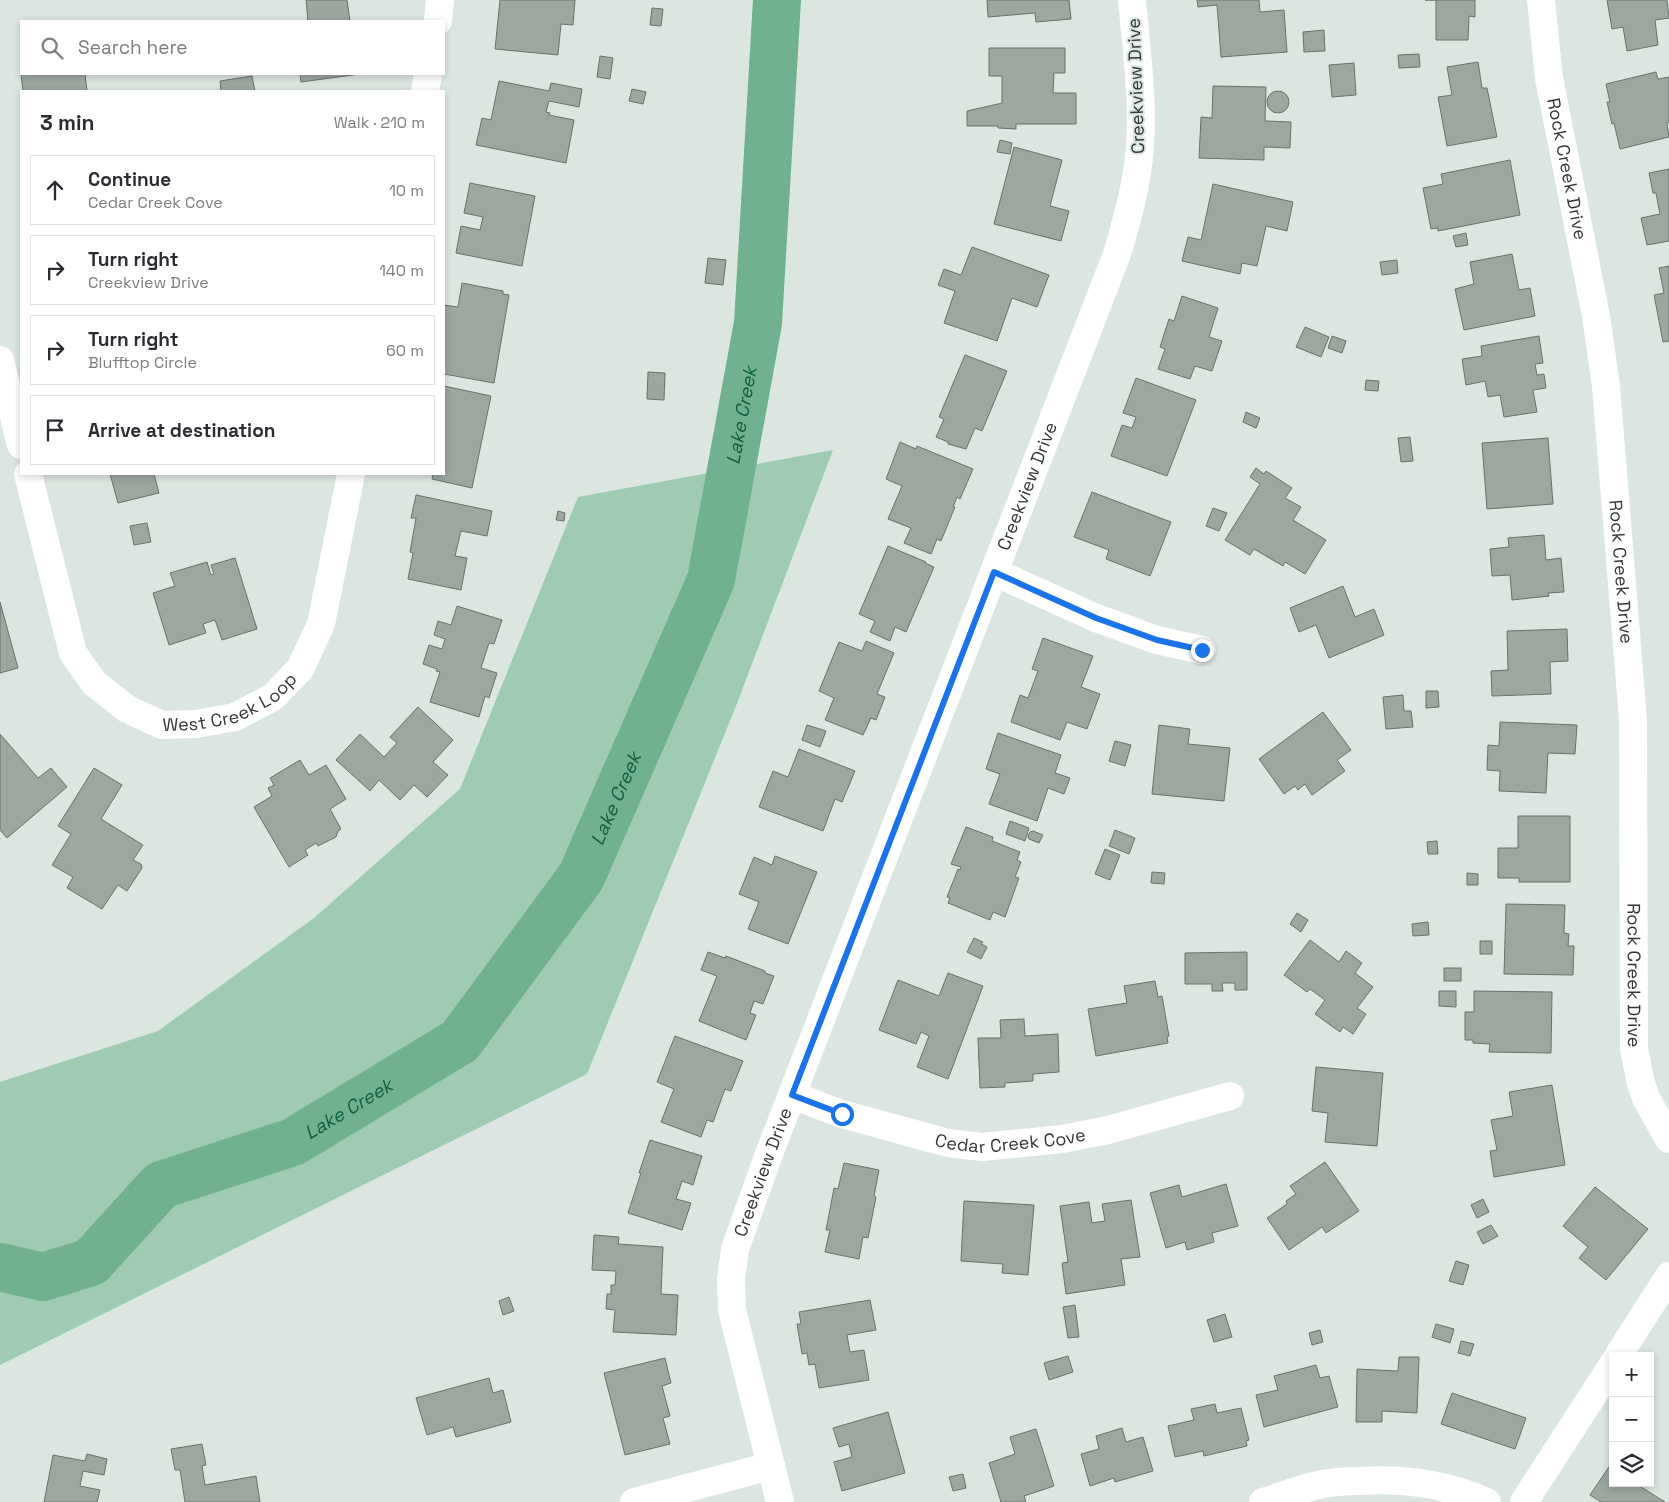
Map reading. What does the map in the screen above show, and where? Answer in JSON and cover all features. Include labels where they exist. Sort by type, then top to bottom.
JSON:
[{"type":"street","points":[[438,20],[440,0]]},
{"type":"street","name":"Creekview Drive","points":[[780,1502],[732,1310],[730,1278],[736,1249],[768,1154],[1117,254],[1129,214],[1138,171],[1141,133],[1140,93],[1132,0]]},
{"type":"street","name":"Rock Creek Drive","points":[[1541,0],[1549,78],[1596,316],[1607,396],[1633,720],[1634,1049],[1641,1084],[1647,1100],[1669,1139]]},
{"type":"street","points":[[425,90],[428,75]]},
{"type":"street","points":[[0,360],[20,441]]},
{"type":"street","name":"West Creek Loop","points":[[28,475],[73,653],[94,683],[127,709],[162,725],[196,724],[235,717],[273,697],[300,669],[321,624],[351,475]]},
{"type":"street","points":[[994,572],[1096,618],[1157,640],[1202,650]]},
{"type":"street","name":"Cedar Creek Cove","points":[[792,1095],[842,1114],[948,1143],[982,1146],[1062,1140],[1108,1130],[1230,1096]]},
{"type":"street","points":[[1621,1352],[1669,1276]]},
{"type":"street","points":[[1524,1502],[1609,1370]]},
{"type":"street","points":[[634,1502],[771,1466]]},
{"type":"street","points":[[1263,1502],[1315,1485],[1382,1480],[1443,1486],[1487,1502]]},
{"type":"green space","points":[[833,450],[736,706],[587,1074],[0,1365],[0,1082],[158,1031],[314,918],[460,789],[578,497]]},
{"type":"building","points":[[306,0],[347,0],[350,20],[308,20]]},
{"type":"building","points":[[500,0],[575,0],[573,25],[561,24],[558,55],[495,49]]},
{"type":"building","points":[[987,0],[1069,0],[1071,19],[1036,22],[1035,13],[988,17]]},
{"type":"building","points":[[1197,0],[1259,0],[1260,12],[1284,10],[1287,52],[1221,57],[1217,5],[1198,7]]},
{"type":"building","points":[[1436,0],[1475,0],[1475,17],[1469,16],[1468,40],[1436,40]]},
{"type":"building","points":[[1607,0],[1667,0],[1669,18],[1655,20],[1658,45],[1627,51],[1623,27],[1612,29]]},
{"type":"building","points":[[652,8],[663,9],[661,26],[650,25]]},
{"type":"building","points":[[1324,30],[1325,51],[1304,52],[1303,32]]},
{"type":"building","points":[[989,48],[1065,48],[1065,73],[1054,73],[1053,93],[1076,93],[1076,124],[1016,124],[1016,129],[998,128],[998,126],[967,126],[967,111],[1002,103],[1002,76],[989,76]]},
{"type":"building","points":[[1419,54],[1420,67],[1399,68],[1398,55]]},
{"type":"building","points":[[600,56],[613,58],[610,79],[597,77]]},
{"type":"building","points":[[1478,62],[1482,88],[1487,88],[1497,137],[1447,146],[1438,97],[1452,95],[1447,67]]},
{"type":"building","points":[[1354,63],[1356,95],[1332,97],[1329,65]]},
{"type":"building","points":[[1656,72],[1658,79],[1669,77],[1669,122],[1667,123],[1669,137],[1620,149],[1607,102],[1610,102],[1606,84]]},
{"type":"building","points":[[21,75],[85,75],[87,90],[23,90]]},
{"type":"building","points":[[300,75],[353,75],[301,82]]},
{"type":"building","points":[[252,76],[255,90],[221,90],[220,81]]},
{"type":"building","points":[[499,81],[549,91],[551,83],[582,89],[579,107],[549,101],[546,112],[550,113],[549,115],[574,120],[566,163],[476,145],[482,118],[491,120]]},
{"type":"building","points":[[1213,86],[1266,87],[1265,121],[1291,122],[1290,148],[1264,147],[1264,160],[1199,158],[1201,117],[1212,118]]},
{"type":"building","points":[[632,89],[646,92],[643,104],[629,101]]},
{"type":"building","points":[[1278,91],[1286,94],[1289,102],[1286,110],[1278,113],[1270,110],[1267,102],[1270,94]]},
{"type":"building","points":[[1000,140],[1012,143],[1010,154],[997,152]]},
{"type":"building","points":[[1014,147],[1062,160],[1050,206],[1069,211],[1061,241],[994,224]]},
{"type":"building","points":[[1510,160],[1520,215],[1438,231],[1438,228],[1431,229],[1423,188],[1443,184],[1441,174]]},
{"type":"building","points":[[1669,169],[1669,241],[1647,245],[1641,218],[1660,214],[1656,193],[1653,193],[1649,173]]},
{"type":"building","points":[[470,183],[535,196],[522,266],[456,253],[461,226],[480,230],[483,217],[464,213]]},
{"type":"building","points":[[1213,184],[1293,202],[1287,231],[1266,226],[1257,266],[1242,263],[1240,274],[1182,261],[1188,237],[1201,240]]},
{"type":"building","points":[[1466,233],[1468,245],[1456,247],[1453,236]]},
{"type":"building","points":[[972,247],[1049,275],[1037,307],[1012,298],[997,341],[944,323],[955,291],[938,285],[944,269],[961,275]]},
{"type":"building","points":[[1512,254],[1519,290],[1530,288],[1535,316],[1464,330],[1455,289],[1474,284],[1470,262]]},
{"type":"building","points":[[708,258],[726,260],[723,285],[705,283]]},
{"type":"building","points":[[1397,260],[1398,273],[1382,275],[1380,262]]},
{"type":"building","points":[[1669,266],[1669,341],[1663,342],[1654,295],[1664,293],[1659,268]]},
{"type":"building","points":[[462,283],[503,291],[503,294],[509,295],[494,383],[445,374],[445,305],[458,307]]},
{"type":"building","points":[[1182,296],[1218,308],[1209,337],[1222,341],[1212,371],[1195,366],[1190,379],[1158,369],[1165,349],[1160,347],[1169,319],[1174,321]]},
{"type":"building","points":[[1305,327],[1329,337],[1321,357],[1296,347]]},
{"type":"building","points":[[1332,336],[1346,341],[1342,353],[1328,348]]},
{"type":"building","points":[[1539,336],[1543,363],[1535,364],[1537,375],[1544,374],[1546,388],[1533,390],[1537,412],[1504,417],[1500,395],[1488,397],[1485,381],[1466,385],[1462,359],[1482,356],[1481,346]]},
{"type":"building","points":[[965,355],[1007,371],[982,431],[975,428],[966,449],[948,444],[948,442],[936,437],[944,419],[939,417]]},
{"type":"building","points":[[648,372],[665,373],[664,400],[647,399]]},
{"type":"building","points":[[1136,378],[1196,400],[1167,476],[1111,456],[1122,425],[1132,428],[1136,417],[1123,413]]},
{"type":"building","points":[[1366,380],[1379,381],[1378,391],[1365,390]]},
{"type":"building","points":[[445,386],[491,396],[472,488],[432,479],[433,475],[445,475]]},
{"type":"building","points":[[1246,412],[1260,418],[1256,428],[1243,422]]},
{"type":"building","points":[[1410,437],[1413,461],[1401,462],[1398,438]]},
{"type":"building","points":[[1548,438],[1553,504],[1487,509],[1482,443]]},
{"type":"building","points":[[900,442],[916,449],[917,446],[973,469],[960,499],[957,497],[953,507],[955,507],[941,541],[937,539],[931,554],[904,543],[911,528],[888,519],[902,486],[886,479]]},
{"type":"building","points":[[1256,468],[1264,474],[1266,471],[1292,488],[1285,498],[1301,507],[1293,520],[1326,540],[1305,574],[1285,562],[1283,566],[1254,549],[1250,555],[1225,540],[1260,484],[1250,477]]},
{"type":"building","points":[[110,475],[154,475],[159,493],[118,503]]},
{"type":"building","points":[[1092,492],[1171,522],[1150,576],[1106,559],[1109,550],[1074,537]]},
{"type":"building","points":[[416,495],[492,511],[487,536],[461,531],[455,556],[467,558],[461,590],[408,579],[413,553],[410,552],[416,518],[411,518]]},
{"type":"building","points":[[1213,508],[1227,513],[1219,531],[1206,526]]},
{"type":"building","points":[[558,511],[565,513],[564,521],[556,520]]},
{"type":"building","points":[[147,523],[151,542],[134,545],[130,526]]},
{"type":"building","points":[[1544,535],[1546,560],[1561,558],[1564,592],[1548,593],[1549,596],[1512,600],[1510,575],[1492,576],[1490,549],[1509,547],[1508,538]]},
{"type":"building","points":[[888,546],[934,567],[906,632],[895,627],[890,641],[870,632],[875,621],[859,614]]},
{"type":"building","points":[[235,558],[257,629],[222,640],[215,620],[203,624],[206,633],[169,645],[153,593],[175,586],[170,573],[207,562],[211,575],[214,574],[211,565]]},
{"type":"building","points":[[1343,586],[1355,617],[1374,609],[1384,635],[1329,658],[1316,625],[1299,632],[1290,608]]},
{"type":"building","points":[[0,602],[18,668],[0,673]]},
{"type":"building","points":[[457,606],[502,620],[494,644],[489,643],[481,668],[497,673],[489,698],[485,696],[479,717],[430,702],[440,672],[423,664],[429,645],[442,649],[445,639],[434,635],[438,621],[451,625]]},
{"type":"building","points":[[1567,629],[1568,661],[1550,662],[1551,694],[1492,696],[1491,671],[1508,670],[1507,631]]},
{"type":"building","points":[[1043,638],[1093,656],[1081,687],[1100,694],[1087,729],[1067,722],[1060,740],[1011,722],[1020,695],[1028,698],[1038,671],[1032,669]]},
{"type":"building","points":[[866,641],[894,653],[877,694],[885,697],[876,720],[871,718],[863,735],[825,720],[834,698],[819,691],[839,642],[862,651]]},
{"type":"building","points":[[1426,691],[1438,691],[1439,707],[1426,708]]},
{"type":"building","points":[[1403,695],[1404,711],[1411,711],[1413,727],[1386,729],[1383,697]]},
{"type":"building","points":[[418,707],[453,740],[433,762],[448,775],[427,797],[414,785],[400,800],[379,780],[370,791],[336,760],[360,734],[384,757],[397,743],[390,737]]},
{"type":"building","points":[[1323,712],[1351,750],[1337,760],[1345,771],[1312,795],[1305,784],[1298,790],[1295,786],[1284,794],[1259,759]]},
{"type":"building","points":[[1500,722],[1577,725],[1575,754],[1548,753],[1546,793],[1499,791],[1500,771],[1487,770],[1488,745],[1499,746]]},
{"type":"building","points":[[807,725],[826,731],[820,747],[802,740]]},
{"type":"building","points":[[1159,725],[1190,729],[1188,744],[1230,748],[1224,801],[1152,794]]},
{"type":"building","points":[[998,733],[1061,755],[1055,773],[1070,778],[1064,794],[1048,788],[1037,821],[989,804],[1000,774],[986,769]]},
{"type":"building","points":[[0,734],[38,778],[51,768],[67,787],[7,838],[0,830]]},
{"type":"building","points":[[1115,741],[1131,745],[1125,766],[1109,761]]},
{"type":"building","points":[[799,749],[855,771],[842,802],[835,799],[823,831],[759,807],[773,771],[788,777]]},
{"type":"building","points":[[300,760],[309,775],[326,765],[346,799],[330,809],[341,829],[336,837],[318,846],[316,843],[305,850],[308,855],[289,867],[254,807],[272,796],[268,788],[274,785],[270,778]]},
{"type":"building","points":[[94,768],[122,785],[101,819],[143,845],[133,860],[141,864],[142,868],[127,891],[118,885],[102,909],[67,888],[73,877],[52,865],[71,834],[58,826]]},
{"type":"building","points":[[1518,816],[1570,816],[1570,882],[1519,882],[1519,878],[1498,878],[1498,848],[1518,848]]},
{"type":"building","points":[[1010,821],[1029,828],[1025,841],[1006,834]]},
{"type":"building","points":[[966,827],[993,837],[992,841],[1020,852],[1017,860],[1021,862],[1015,877],[1019,878],[1005,917],[993,912],[990,920],[948,903],[950,898],[947,897],[958,869],[960,870],[961,867],[951,864]]},
{"type":"building","points":[[1115,830],[1135,838],[1129,854],[1109,846]]},
{"type":"building","points":[[1033,831],[1043,835],[1039,843],[1029,839],[1030,832]]},
{"type":"building","points":[[1437,841],[1438,854],[1428,854],[1427,842]]},
{"type":"building","points":[[1105,849],[1120,855],[1110,880],[1095,874]]},
{"type":"building","points":[[775,856],[817,872],[788,944],[748,929],[759,902],[739,894],[754,857],[772,865]]},
{"type":"building","points":[[1152,872],[1165,873],[1164,884],[1151,883]]},
{"type":"building","points":[[1467,873],[1478,874],[1478,885],[1467,885]]},
{"type":"building","points":[[1506,904],[1565,905],[1564,933],[1569,934],[1568,946],[1574,946],[1573,975],[1504,974]]},
{"type":"building","points":[[1297,913],[1308,920],[1301,932],[1290,924]]},
{"type":"building","points":[[1428,922],[1429,935],[1413,936],[1412,924]]},
{"type":"building","points":[[974,938],[983,942],[981,944],[987,947],[981,959],[967,952]]},
{"type":"building","points":[[1310,940],[1339,962],[1346,951],[1362,963],[1355,973],[1373,987],[1357,1008],[1366,1014],[1353,1034],[1343,1027],[1340,1032],[1315,1014],[1325,1000],[1310,989],[1307,992],[1284,975]]},
{"type":"building","points":[[1480,941],[1492,941],[1492,954],[1480,954]]},
{"type":"building","points":[[708,952],[725,958],[726,956],[774,976],[763,1004],[754,1001],[750,1013],[756,1015],[746,1040],[699,1021],[717,976],[701,970]]},
{"type":"building","points":[[1247,952],[1247,990],[1235,990],[1235,983],[1222,983],[1223,991],[1212,991],[1212,984],[1185,984],[1185,953]]},
{"type":"building","points":[[1444,968],[1461,968],[1461,981],[1444,981]]},
{"type":"building","points":[[948,973],[983,986],[948,1079],[917,1067],[929,1036],[921,1032],[916,1044],[879,1030],[898,980],[939,996]]},
{"type":"building","points":[[1155,981],[1158,997],[1162,996],[1169,1036],[1167,1037],[1168,1043],[1096,1056],[1088,1009],[1127,1003],[1124,986]]},
{"type":"building","points":[[1439,991],[1456,991],[1456,1007],[1439,1006]]},
{"type":"building","points":[[1474,991],[1552,992],[1551,1053],[1489,1052],[1490,1044],[1473,1043],[1473,1040],[1465,1040],[1465,1012],[1474,1012]]},
{"type":"building","points":[[1024,1019],[1025,1036],[1058,1034],[1059,1072],[1033,1074],[1033,1081],[1005,1083],[1005,1087],[980,1088],[978,1038],[1001,1038],[1000,1020]]},
{"type":"building","points":[[675,1036],[743,1061],[731,1091],[725,1089],[713,1122],[707,1120],[701,1137],[661,1122],[674,1089],[657,1082]]},
{"type":"building","points":[[1316,1067],[1383,1073],[1377,1146],[1325,1142],[1328,1113],[1312,1111]]},
{"type":"building","points":[[1552,1085],[1565,1165],[1494,1177],[1490,1151],[1497,1150],[1491,1120],[1513,1116],[1509,1092]]},
{"type":"building","points":[[650,1140],[702,1156],[693,1185],[682,1181],[676,1199],[691,1203],[682,1230],[628,1213]]},
{"type":"building","points":[[1325,1162],[1359,1211],[1326,1233],[1322,1227],[1289,1250],[1267,1218],[1287,1204],[1286,1201],[1296,1194],[1290,1186]]},
{"type":"building","points":[[844,1163],[879,1170],[868,1238],[863,1237],[859,1259],[825,1252],[830,1230],[826,1230],[834,1188],[838,1189]]},
{"type":"building","points":[[1226,1184],[1238,1226],[1212,1233],[1214,1242],[1187,1250],[1185,1242],[1166,1248],[1150,1193],[1179,1185],[1182,1197]]},
{"type":"building","points":[[1595,1187],[1648,1229],[1606,1280],[1579,1258],[1588,1247],[1563,1226]]},
{"type":"building","points":[[1483,1199],[1489,1212],[1477,1218],[1471,1205]]},
{"type":"building","points":[[1131,1200],[1140,1257],[1121,1259],[1125,1285],[1066,1294],[1062,1263],[1068,1262],[1060,1206],[1089,1202],[1092,1223],[1105,1221],[1102,1204]]},
{"type":"building","points":[[964,1201],[1034,1205],[1028,1275],[1002,1273],[1003,1264],[961,1261]]},
{"type":"building","points":[[1491,1225],[1498,1236],[1483,1244],[1477,1232]]},
{"type":"building","points":[[594,1235],[619,1237],[618,1244],[663,1247],[661,1294],[678,1295],[676,1335],[613,1332],[615,1310],[606,1309],[607,1294],[611,1294],[611,1285],[615,1285],[616,1271],[592,1270]]},
{"type":"building","points":[[1456,1261],[1469,1265],[1463,1285],[1449,1281]]},
{"type":"building","points":[[509,1297],[514,1311],[503,1315],[499,1301]]},
{"type":"building","points":[[870,1300],[876,1330],[847,1335],[850,1352],[864,1350],[869,1380],[819,1388],[815,1364],[809,1365],[807,1353],[802,1354],[797,1324],[801,1324],[799,1312]]},
{"type":"building","points":[[1075,1305],[1079,1337],[1068,1338],[1063,1307]]},
{"type":"building","points":[[1225,1314],[1232,1337],[1214,1342],[1207,1320]]},
{"type":"building","points":[[1436,1324],[1454,1329],[1450,1343],[1432,1337]]},
{"type":"building","points":[[1320,1330],[1323,1342],[1312,1345],[1309,1333]]},
{"type":"building","points":[[1461,1341],[1474,1344],[1470,1356],[1458,1353]]},
{"type":"building","points":[[1068,1356],[1073,1372],[1049,1380],[1044,1363]]},
{"type":"building","points":[[1399,1357],[1419,1357],[1417,1413],[1382,1411],[1382,1422],[1356,1422],[1357,1369],[1398,1371]]},
{"type":"building","points":[[665,1358],[671,1383],[662,1386],[670,1416],[663,1418],[670,1444],[625,1455],[604,1373]]},
{"type":"building","points":[[1316,1365],[1320,1378],[1329,1376],[1338,1407],[1264,1427],[1256,1395],[1278,1390],[1274,1376]]},
{"type":"building","points":[[489,1378],[493,1393],[503,1390],[511,1422],[456,1437],[453,1427],[427,1435],[416,1398]]},
{"type":"building","points":[[1452,1393],[1526,1418],[1515,1449],[1441,1424]]},
{"type":"building","points":[[1215,1404],[1217,1413],[1241,1408],[1249,1440],[1246,1441],[1247,1446],[1204,1456],[1203,1451],[1175,1457],[1168,1426],[1194,1420],[1191,1409]]},
{"type":"building","points":[[888,1412],[905,1473],[842,1491],[834,1462],[852,1457],[849,1444],[839,1447],[833,1428]]},
{"type":"building","points":[[1122,1428],[1126,1442],[1143,1437],[1153,1471],[1115,1482],[1114,1478],[1090,1486],[1081,1454],[1099,1449],[1096,1436]]},
{"type":"building","points":[[1036,1429],[1054,1486],[1024,1496],[1026,1502],[1001,1502],[989,1463],[1015,1454],[1010,1437]]},
{"type":"building","points":[[202,1444],[206,1465],[202,1466],[205,1485],[256,1476],[260,1502],[185,1502],[180,1470],[175,1470],[171,1449]]},
{"type":"building","points":[[87,1454],[107,1459],[104,1475],[83,1471],[80,1486],[100,1490],[97,1502],[44,1502],[53,1455],[85,1461]]},
{"type":"building","points":[[1609,1467],[1609,1487],[1641,1487],[1665,1502],[1601,1502],[1590,1495]]},
{"type":"building","points":[[963,1474],[966,1488],[953,1491],[949,1477]]},
{"type":"waterway","name":"Lake Creek","points":[[0,1267],[43,1277],[91,1262],[161,1185],[293,1142],[460,1041],[581,877],[711,580],[758,323],[777,0]]},
{"type":"route","points":[[842,1114],[792,1095],[994,572],[1096,618],[1157,640],[1202,650]]}]
